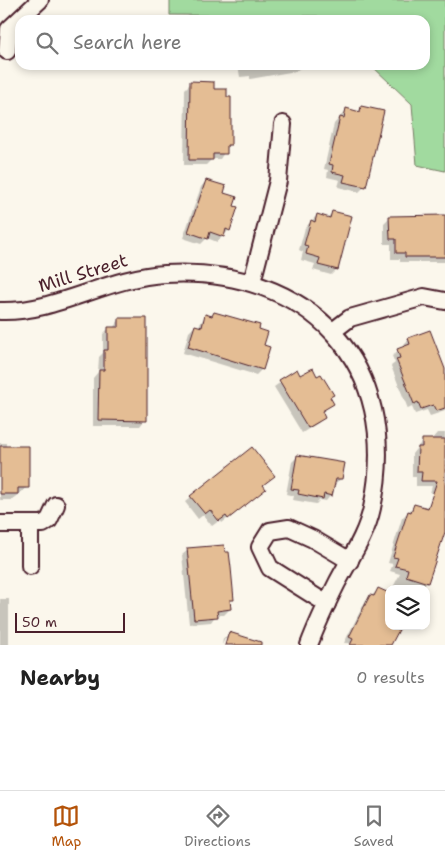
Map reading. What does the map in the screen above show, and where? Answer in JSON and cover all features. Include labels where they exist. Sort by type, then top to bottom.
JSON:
[{"type":"street","points":[[23,15],[40,0]]},
{"type":"street","points":[[7,51],[8,29],[15,23]]},
{"type":"street","points":[[252,282],[278,181],[283,124]]},
{"type":"street","name":"Mill Street","points":[[0,311],[34,309],[114,282],[164,274],[191,273],[252,282],[281,295],[333,331],[360,370],[372,400],[378,431],[379,468],[372,509],[357,550],[327,604],[309,645]]},
{"type":"street","points":[[333,331],[350,318],[424,297],[445,301]]},
{"type":"street","points":[[0,524],[43,524],[49,520],[56,505]]},
{"type":"street","points":[[30,524],[30,566]]},
{"type":"street","points":[[327,604],[270,568],[260,547],[270,532],[289,528],[313,539],[350,561]]},
{"type":"green space","points":[[170,0],[445,0],[445,171],[417,165],[412,104],[376,70],[430,70],[430,15],[170,15]]},
{"type":"building","points":[[190,81],[214,82],[214,89],[227,89],[227,97],[231,97],[231,145],[227,145],[227,154],[213,154],[213,160],[189,160]]},
{"type":"building","points":[[361,106],[384,111],[366,187],[343,182],[345,175],[332,172],[333,165],[329,164],[340,117],[344,118],[346,108],[360,112]]},
{"type":"building","points":[[206,180],[226,186],[224,193],[237,197],[234,206],[238,207],[230,231],[226,229],[224,237],[210,232],[208,239],[188,232]]},
{"type":"building","points":[[332,211],[352,216],[338,270],[318,265],[320,258],[306,254],[308,246],[304,245],[311,220],[315,222],[317,214],[330,218]]},
{"type":"building","points":[[445,215],[445,257],[405,257],[405,253],[396,253],[396,239],[390,239],[389,216]]},
{"type":"building","points":[[214,312],[260,325],[259,329],[268,332],[264,345],[270,347],[263,370],[188,347],[195,325],[202,327],[205,314],[212,316]]},
{"type":"building","points":[[119,318],[147,318],[147,421],[98,420],[99,370],[104,370],[104,350],[108,350],[108,327],[119,327]]},
{"type":"building","points":[[430,330],[445,369],[445,408],[436,411],[433,405],[421,409],[418,402],[414,404],[396,359],[400,358],[397,349],[410,344],[408,338]]},
{"type":"building","points":[[313,368],[317,376],[321,374],[334,395],[330,397],[334,404],[322,411],[325,418],[308,428],[279,380],[297,369],[300,375]]},
{"type":"building","points":[[422,439],[445,439],[445,532],[428,583],[406,576],[408,569],[395,566],[398,558],[393,557],[408,511],[411,512],[414,504],[428,508],[437,481],[421,481],[422,472],[417,472],[418,447],[422,447]]},
{"type":"building","points":[[0,446],[29,446],[29,488],[18,488],[18,494],[0,494]]},
{"type":"building","points":[[252,447],[275,476],[263,485],[266,489],[228,519],[226,516],[219,521],[210,510],[205,514],[190,496]]},
{"type":"building","points":[[297,455],[345,463],[342,479],[336,479],[332,496],[324,494],[323,499],[298,494],[299,490],[291,489]]},
{"type":"building","points":[[224,545],[225,552],[229,552],[231,568],[234,600],[230,600],[231,609],[217,611],[218,617],[194,619],[187,548]]},
{"type":"building","points":[[378,588],[385,591],[385,630],[399,630],[391,645],[350,645],[353,639],[349,637],[370,595],[374,596]]},
{"type":"building","points":[[229,632],[261,642],[261,645],[225,645]]}]
